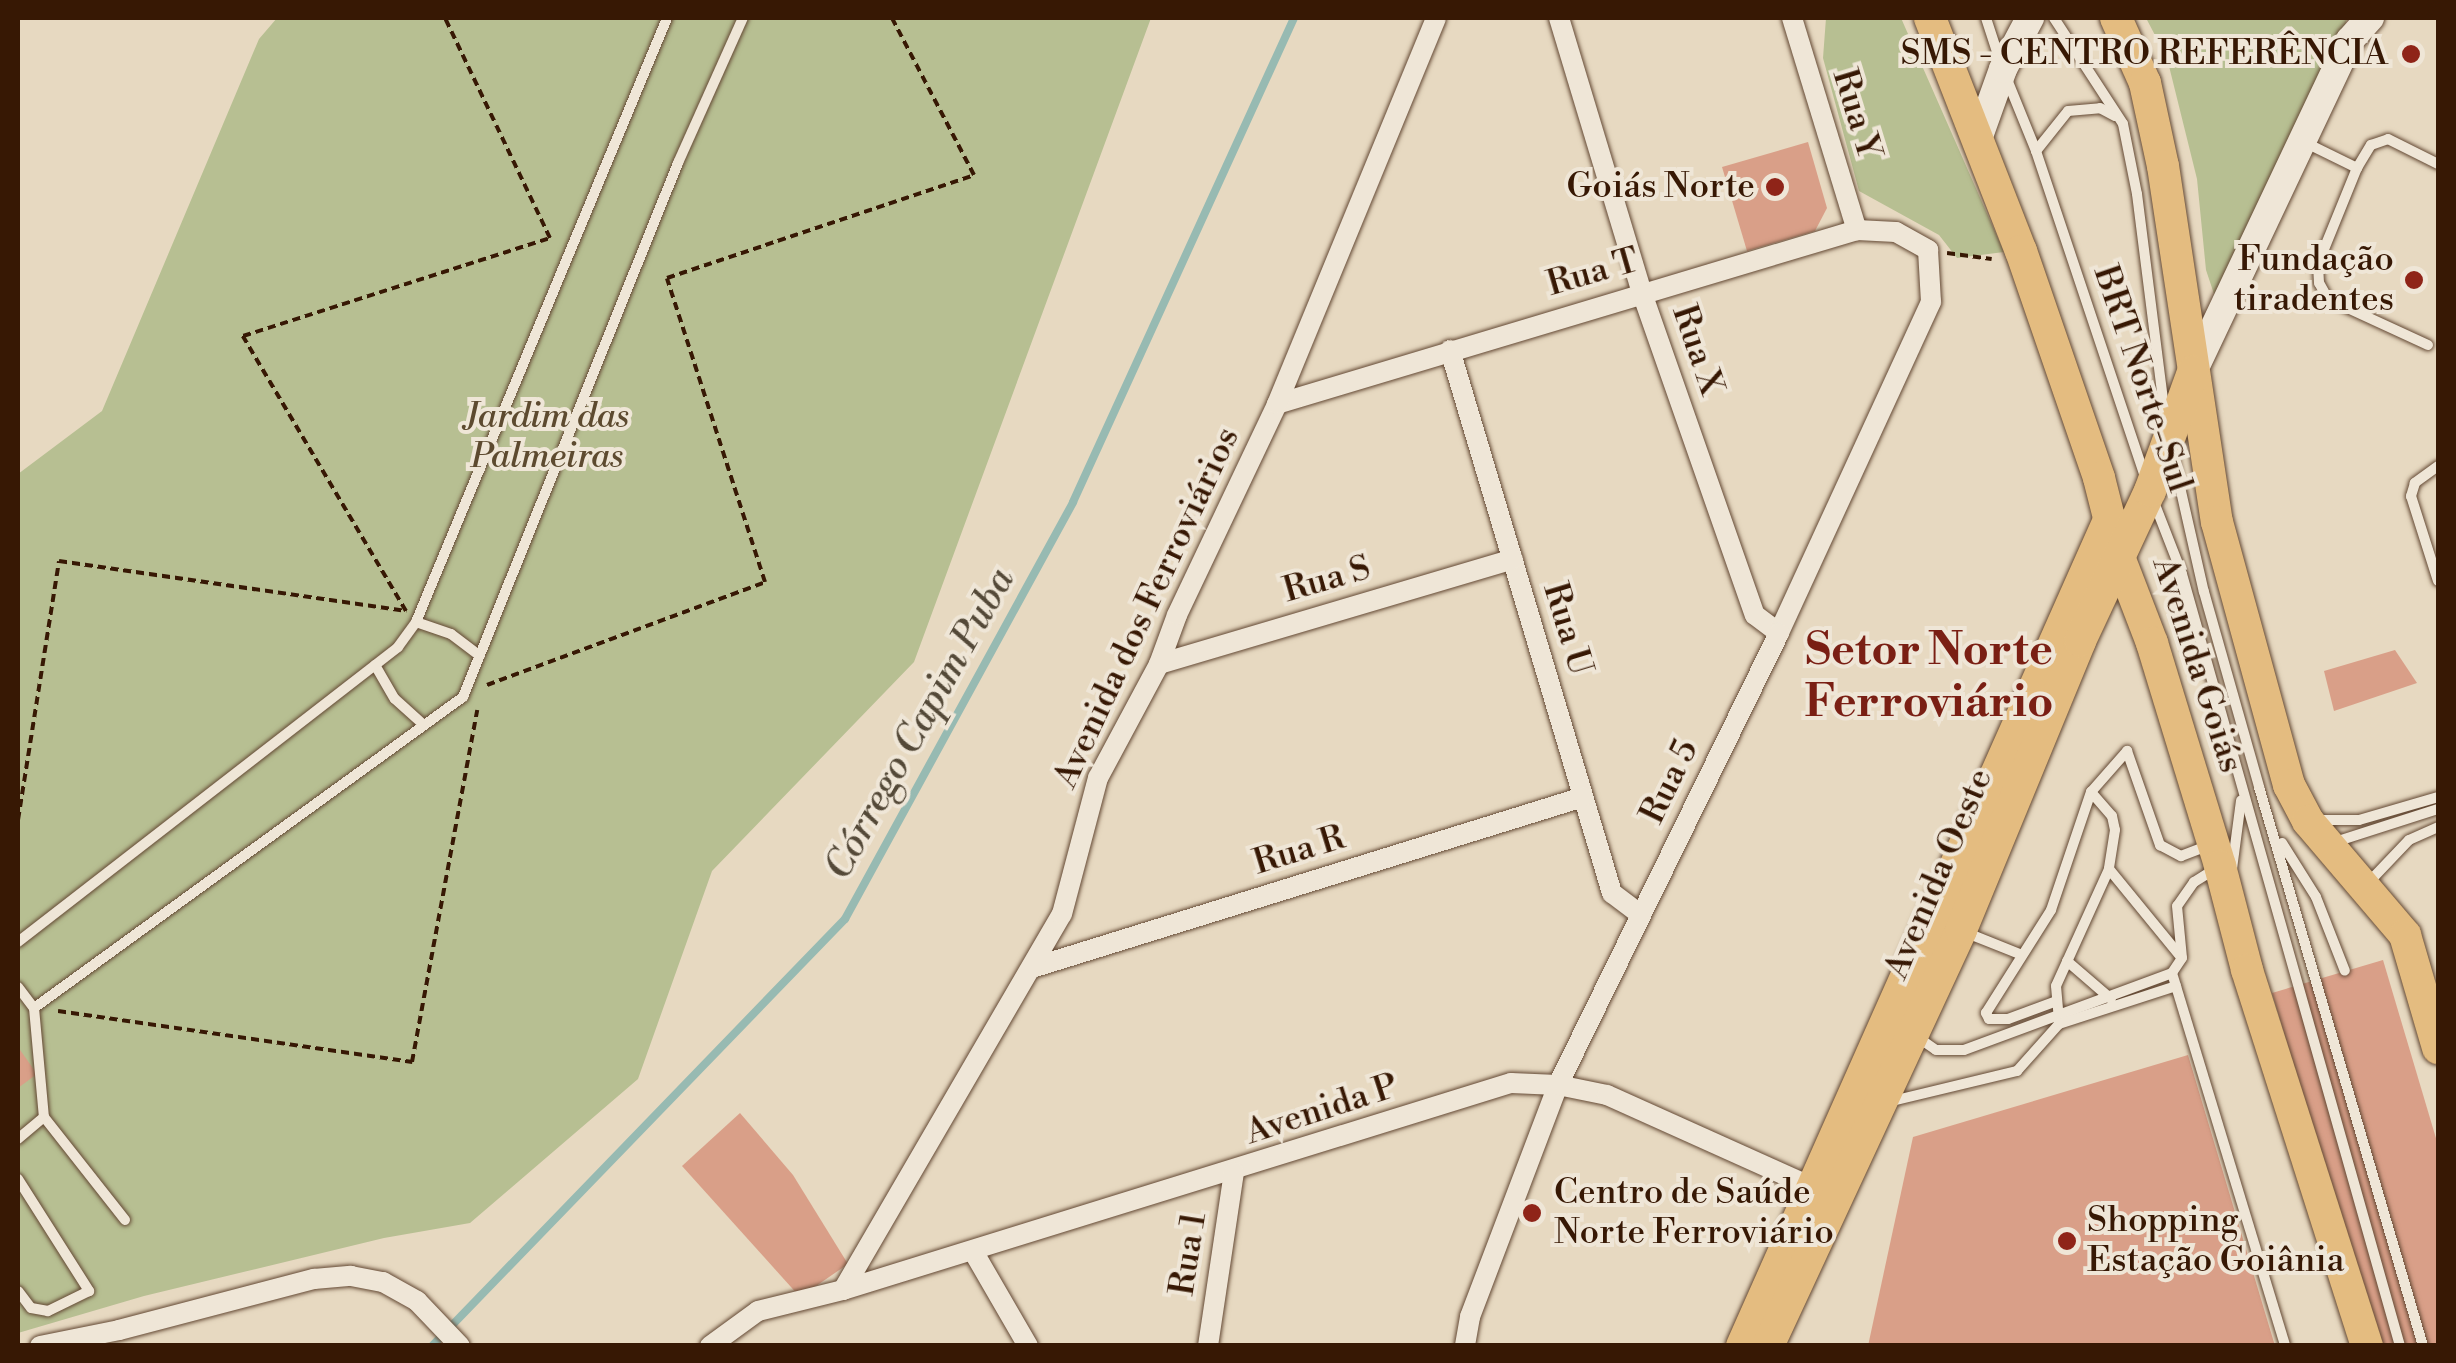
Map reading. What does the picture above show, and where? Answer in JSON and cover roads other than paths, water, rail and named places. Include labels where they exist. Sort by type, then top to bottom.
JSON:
[{"type":"main road","name":"Avenida Goiás","points":[[1930,18],[2025,263],[2152,644],[2368,1346]]},
{"type":"main road","points":[[1978,139],[2003,69],[2030,18]]},
{"type":"main road","name":"Avenida Goiás","points":[[2116,18],[2145,82],[2217,522],[2237,607],[2289,785],[2320,832],[2405,936],[2438,1048]]},
{"type":"main road","points":[[2193,372],[2305,143],[2351,29],[2370,18]]},
{"type":"main road","name":"Avenida Oeste","points":[[1768,1346],[1961,930],[2080,641],[2150,491],[2168,432],[2193,372]]},
{"type":"main road","name":"Avenida Oeste","points":[[1742,1346],[2110,518]]},
{"type":"main road","points":[[2080,641],[2108,632],[2126,632],[2152,644]]},
{"type":"street","name":"Avenida dos Ferroviários","points":[[844,1290],[1062,914],[1098,778],[1160,664],[1177,615],[1277,404],[1436,18]]},
{"type":"street","name":"Rua X","points":[[1559,18],[1642,293],[1755,615],[1778,633]]},
{"type":"street","name":"Rua Y","points":[[1792,18],[1857,230]]},
{"type":"street","name":"Rua T","points":[[1277,404],[1857,230],[1896,232],[1928,250]]},
{"type":"street","name":"Rua 5","points":[[1464,1346],[1470,1317],[1558,1086],[1778,633],[1931,302],[1928,250]]},
{"type":"street","name":"Rua U","points":[[1450,350],[1612,892],[1641,915]]},
{"type":"street","name":"Rua S","points":[[1160,664],[1513,559]]},
{"type":"street","name":"Rua R","points":[[1034,967],[1583,797]]},
{"type":"street","name":"Avenida P","points":[[844,1290],[1511,1083],[1558,1086],[1608,1096],[1812,1187]]},
{"type":"street","name":"Rua 1","points":[[1208,1346],[1234,1172]]},
{"type":"street","points":[[973,1251],[1028,1346]]},
{"type":"street","points":[[40,1346],[119,1330],[314,1279],[351,1276],[383,1282],[417,1301],[460,1346]]},
{"type":"street","points":[[711,1345],[758,1311],[844,1290]]},
{"type":"street","points":[[94,1346],[119,1330]]},
{"type":"lane","points":[[18,942],[398,647],[416,622],[667,18]]},
{"type":"lane","points":[[34,1008],[464,697],[678,163],[743,18]]},
{"type":"lane","name":"BRT Norte-Sul","points":[[1986,18],[2182,574],[2241,796],[2400,1346]]},
{"type":"lane","name":"BRT Norte-Sul","points":[[2054,18],[2123,124],[2137,194],[2168,432],[2204,592],[2423,1346]]},
{"type":"lane","points":[[2036,151],[2068,111],[2100,108],[2123,124]]},
{"type":"lane","points":[[2428,345],[2328,299],[2319,283],[2318,264],[2357,168],[2371,146],[2388,139],[2438,164]]},
{"type":"lane","points":[[2305,143],[2357,168]]},
{"type":"lane","points":[[2438,466],[2415,483],[2411,496],[2436,560],[2438,581]]},
{"type":"lane","points":[[416,622],[451,634],[480,656]]},
{"type":"lane","points":[[374,665],[395,699],[424,725]]},
{"type":"lane","points":[[2054,1002],[2008,1020],[1988,1020],[1986,1006],[2051,910],[2091,792],[2126,751],[2160,845],[2220,868]]},
{"type":"lane","points":[[2058,1020],[2056,986],[2110,869],[2114,822],[2091,792]]},
{"type":"lane","points":[[1914,1034],[1936,1050],[1952,1052],[2058,1020],[2172,973],[2182,958],[2177,906],[2194,882],[2220,868],[2241,796]]},
{"type":"lane","points":[[2320,832],[2438,798]]},
{"type":"lane","points":[[2320,832],[2438,809]]},
{"type":"lane","points":[[2271,825],[2316,897],[2345,971]]},
{"type":"lane","points":[[2365,886],[2410,840],[2438,827]]},
{"type":"lane","points":[[2110,869],[2182,958]]},
{"type":"lane","points":[[1961,930],[2022,955]]},
{"type":"lane","points":[[2067,961],[2112,1000]]},
{"type":"lane","points":[[2172,973],[2285,1346]]},
{"type":"lane","points":[[2112,1000],[2176,986]]},
{"type":"lane","points":[[18,988],[34,1008],[44,1118],[126,1220]]},
{"type":"lane","points":[[1879,1105],[2017,1071],[2058,1020]]},
{"type":"lane","points":[[18,1139],[44,1118]]},
{"type":"lane","points":[[18,1179],[90,1292],[48,1311],[31,1308],[18,1291]]},
{"type":"waterway","name":"Córrego Capim Puba","points":[[432,1346],[845,919],[1073,502],[1294,18]]},
{"type":"place","name":"SMS - CENTRO REFERÊNCIA","points":[[2411,54]]},
{"type":"place","name":"Goiás Norte","points":[[1775,187]]},
{"type":"place","name":"Fundação tiradentes","points":[[2414,280]]},
{"type":"place","name":"Centro de Saúde Norte Ferroviário","points":[[1532,1213]]},
{"type":"place","name":"Shopping Estação Goiânia","points":[[2067,1241]]},
{"type":"district","name":"Setor Norte Ferroviário","points":[[1929,677]]},
{"type":"park label","name":"Jardim das Palmeiras","points":[[547,437]]}]
